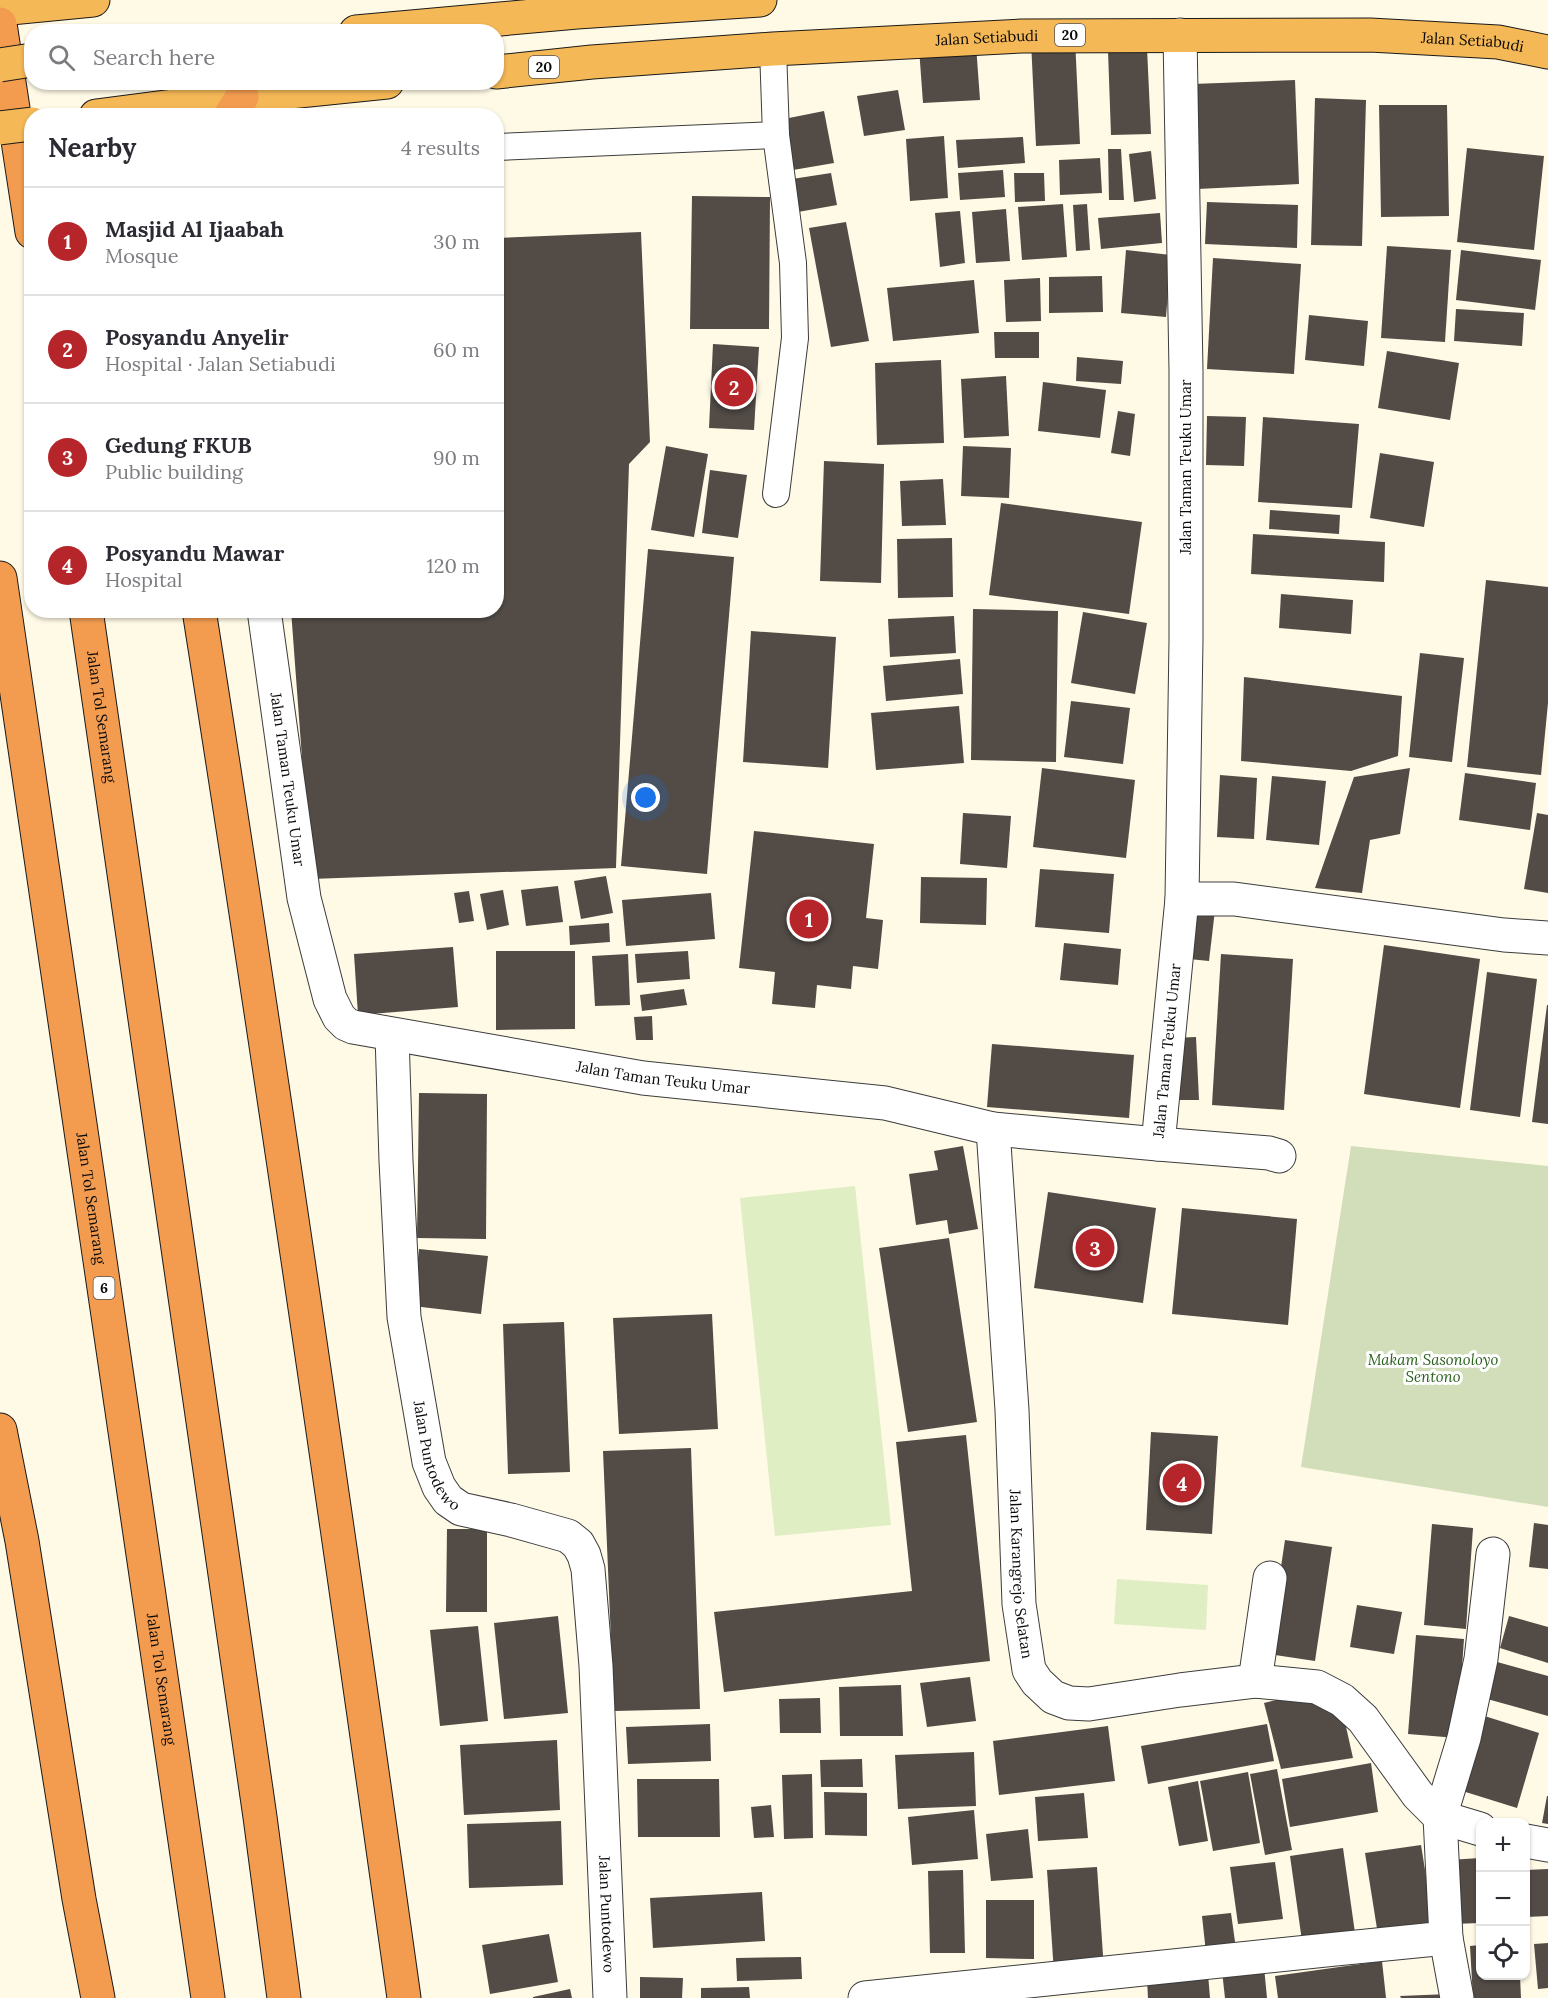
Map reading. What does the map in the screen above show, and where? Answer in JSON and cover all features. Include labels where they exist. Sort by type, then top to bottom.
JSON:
[{"type":"highway","points":[[0,9],[93,0]]},
{"type":"highway","points":[[444,24],[577,12],[760,0]]},
{"type":"highway","points":[[0,24],[24,180]]},
{"type":"highway","name":"Jalan Setiabudi","points":[[504,71],[592,62],[773,49],[1022,36],[1370,35],[1498,42],[1548,52]]},
{"type":"highway","points":[[1498,42],[1548,44]]},
{"type":"highway","points":[[0,64],[24,61]]},
{"type":"highway","points":[[206,108],[236,106],[337,90]]},
{"type":"highway","points":[[0,128],[24,125]]},
{"type":"highway","name":"Jalan Tol Semarang","points":[[0,578],[208,1998]]},
{"type":"highway","name":"Jalan Tol Semarang","points":[[87,618],[257,1793],[284,1998]]},
{"type":"highway","points":[[200,618],[255,968],[404,1998]]},
{"type":"highway","points":[[0,1430],[22,1541],[79,1899],[98,1998]]},
{"type":"street","name":"Jalan Taman Teuku Umar","points":[[265,618],[304,898],[330,999],[334,1009],[346,1024],[393,1035],[644,1078],[885,1103],[993,1130],[1158,1144],[1182,899],[1186,429],[1180,35]]},
{"type":"street","points":[[1182,899],[1234,899],[1504,935],[1548,938]]},
{"type":"street","name":"Jalan Puntodewo","points":[[393,1035],[396,1161],[404,1317],[429,1462],[435,1479],[447,1500],[460,1509],[568,1536],[578,1544],[586,1562],[596,1666],[610,1998]]},
{"type":"street","name":"Jalan Karangrejo Selatan","points":[[993,1130],[1012,1410],[1019,1604],[1029,1670],[1037,1683],[1053,1697],[1069,1703],[1089,1704],[1255,1681],[1317,1687],[1342,1700],[1363,1719],[1418,1795],[1440,1817],[1476,1828]]},
{"type":"street","points":[[1158,1144],[1269,1153],[1279,1156]]},
{"type":"street","points":[[1457,1998],[1446,1938],[1440,1817],[1464,1738],[1481,1659],[1493,1554]]},
{"type":"street","points":[[1255,1681],[1270,1578]]},
{"type":"street","points":[[1530,1841],[1548,1845]]},
{"type":"street","points":[[865,1998],[1120,1986],[1251,1958],[1446,1938]]},
{"type":"lane","points":[[773,49],[776,135],[793,264],[795,338],[776,494]]},
{"type":"lane","points":[[504,147],[776,135]]},
{"type":"green space","name":"Makam Sasonoloyo Sentono","points":[[1351,1146],[1548,1166],[1548,1507],[1301,1467]]},
{"type":"green space","points":[[855,1186],[891,1525],[775,1536],[740,1198]]},
{"type":"green space","points":[[1117,1579],[1208,1585],[1206,1630],[1114,1624]]},
{"type":"building","points":[[1075,39],[1080,144],[1036,146],[1031,41]]},
{"type":"building","points":[[976,45],[980,100],[923,103],[919,48]]},
{"type":"building","points":[[1147,48],[1151,134],[1111,135],[1108,51]]},
{"type":"building","points":[[1295,80],[1299,184],[1198,189],[1193,84]]},
{"type":"building","points":[[898,90],[905,130],[864,136],[857,96]]},
{"type":"building","points":[[1315,98],[1366,100],[1362,246],[1311,245]]},
{"type":"building","points":[[1379,105],[1447,105],[1449,216],[1381,217]]},
{"type":"building","points":[[824,111],[834,163],[793,170],[784,119]]},
{"type":"building","points":[[944,136],[948,198],[910,201],[906,139]]},
{"type":"building","points":[[1023,137],[1025,163],[958,168],[956,140]]},
{"type":"building","points":[[1467,148],[1544,156],[1534,250],[1457,242]]},
{"type":"building","points":[[1108,149],[1121,149],[1124,200],[1109,200]]},
{"type":"building","points":[[1151,151],[1156,199],[1134,202],[1129,154]]},
{"type":"building","points":[[1100,158],[1102,193],[1060,195],[1059,160]]},
{"type":"building","points":[[1003,170],[1005,197],[960,200],[958,173]]},
{"type":"building","points":[[831,173],[837,205],[798,212],[792,179]]},
{"type":"building","points":[[1014,173],[1044,173],[1045,201],[1015,202]]},
{"type":"building","points":[[692,196],[770,197],[769,329],[690,329]]},
{"type":"building","points":[[1207,202],[1298,205],[1297,248],[1205,244]]},
{"type":"building","points":[[1063,204],[1067,257],[1022,260],[1018,207]]},
{"type":"building","points":[[1087,204],[1090,250],[1076,251],[1073,205]]},
{"type":"building","points":[[1006,209],[1010,261],[976,263],[972,212]]},
{"type":"building","points":[[960,211],[965,263],[940,267],[935,213]]},
{"type":"building","points":[[1160,213],[1162,243],[1101,249],[1098,218]]},
{"type":"building","points":[[846,222],[869,341],[831,347],[809,228]]},
{"type":"building","points":[[641,232],[650,442],[629,464],[616,868],[311,879],[292,618],[504,618],[504,238]]},
{"type":"building","points":[[1387,246],[1451,250],[1445,342],[1381,338]]},
{"type":"building","points":[[1126,250],[1171,255],[1166,317],[1121,313]]},
{"type":"building","points":[[1461,250],[1541,260],[1535,310],[1456,300]]},
{"type":"building","points":[[1213,258],[1301,264],[1294,374],[1207,369]]},
{"type":"building","points":[[1102,276],[1103,312],[1049,313],[1049,277]]},
{"type":"building","points":[[1040,278],[1041,321],[1006,322],[1004,280]]},
{"type":"building","points":[[974,280],[979,333],[893,341],[887,288]]},
{"type":"building","points":[[1456,309],[1524,313],[1522,346],[1454,341]]},
{"type":"building","points":[[1309,315],[1368,321],[1364,366],[1305,360]]},
{"type":"building","points":[[994,332],[1039,332],[1039,358],[995,358]]},
{"type":"building","points":[[713,344],[759,347],[754,430],[709,428]]},
{"type":"building","points":[[1387,351],[1459,363],[1450,420],[1378,408]]},
{"type":"building","points":[[1077,357],[1123,361],[1121,384],[1076,381]]},
{"type":"building","points":[[941,360],[944,443],[877,445],[875,363]]},
{"type":"building","points":[[1006,376],[1009,436],[964,438],[961,379]]},
{"type":"building","points":[[1043,382],[1106,390],[1100,438],[1038,431]]},
{"type":"building","points":[[1118,411],[1135,414],[1130,456],[1111,453]]},
{"type":"building","points":[[1207,416],[1246,417],[1244,466],[1206,465]]},
{"type":"building","points":[[1263,417],[1359,424],[1352,508],[1258,502]]},
{"type":"building","points":[[666,446],[708,454],[694,537],[651,530]]},
{"type":"building","points":[[963,446],[1011,448],[1009,498],[961,496]]},
{"type":"building","points":[[1380,453],[1434,462],[1424,527],[1370,518]]},
{"type":"building","points":[[824,461],[884,464],[881,583],[820,581]]},
{"type":"building","points":[[710,470],[747,475],[738,538],[702,533]]},
{"type":"building","points":[[943,479],[946,525],[902,526],[900,481]]},
{"type":"building","points":[[1001,503],[1142,522],[1129,614],[989,595]]},
{"type":"building","points":[[1270,510],[1340,515],[1339,534],[1269,529]]},
{"type":"building","points":[[1253,534],[1385,542],[1384,582],[1251,574]]},
{"type":"building","points":[[952,538],[953,597],[898,598],[897,539]]},
{"type":"building","points":[[648,549],[734,557],[707,874],[621,866]]},
{"type":"building","points":[[1486,580],[1548,587],[1548,703],[1541,775],[1467,767]]},
{"type":"building","points":[[1281,594],[1353,600],[1351,634],[1279,628]]},
{"type":"building","points":[[973,609],[1058,611],[1056,762],[971,760]]},
{"type":"building","points":[[1083,612],[1147,623],[1135,694],[1071,683]]},
{"type":"building","points":[[954,616],[956,653],[890,657],[888,619]]},
{"type":"building","points":[[751,631],[836,637],[828,768],[743,762]]},
{"type":"building","points":[[1420,653],[1464,658],[1452,762],[1409,757]]},
{"type":"building","points":[[960,659],[963,694],[886,701],[883,666]]},
{"type":"building","points":[[1244,677],[1402,696],[1398,756],[1351,771],[1241,761]]},
{"type":"building","points":[[1071,701],[1130,708],[1123,764],[1064,757]]},
{"type":"building","points":[[959,706],[964,763],[876,770],[871,713]]},
{"type":"building","points":[[1042,768],[1135,780],[1126,858],[1033,847]]},
{"type":"building","points":[[1410,768],[1400,834],[1370,840],[1362,893],[1315,888],[1354,777]]},
{"type":"building","points":[[1465,773],[1536,783],[1530,830],[1459,820]]},
{"type":"building","points":[[1220,775],[1257,778],[1254,839],[1217,837]]},
{"type":"building","points":[[1272,776],[1326,781],[1319,845],[1266,840]]},
{"type":"building","points":[[963,813],[1011,816],[1007,868],[960,864]]},
{"type":"building","points":[[1537,813],[1548,815],[1548,893],[1524,889]]},
{"type":"building","points":[[754,831],[874,844],[866,918],[883,920],[878,969],[853,966],[851,989],[817,985],[815,1008],[772,1004],[775,972],[739,968]]},
{"type":"building","points":[[1040,869],[1114,874],[1109,933],[1035,927]]},
{"type":"building","points":[[606,876],[613,913],[581,919],[574,881]]},
{"type":"building","points":[[921,877],[987,878],[986,925],[920,923]]},
{"type":"building","points":[[558,886],[563,922],[526,926],[521,890]]},
{"type":"building","points":[[503,890],[509,925],[487,930],[480,894]]},
{"type":"building","points":[[469,891],[474,921],[459,923],[454,893]]},
{"type":"building","points":[[711,893],[715,939],[626,946],[622,900]]},
{"type":"building","points":[[1184,906],[1215,910],[1209,961],[1179,958]]},
{"type":"building","points":[[609,923],[610,942],[570,945],[569,926]]},
{"type":"building","points":[[1064,943],[1121,949],[1118,985],[1060,980]]},
{"type":"building","points":[[1384,945],[1480,959],[1460,1108],[1364,1094]]},
{"type":"building","points":[[453,947],[458,1007],[358,1015],[354,954]]},
{"type":"building","points":[[496,951],[575,951],[575,1029],[496,1030]]},
{"type":"building","points":[[688,951],[690,979],[637,983],[635,954]]},
{"type":"building","points":[[628,954],[630,1005],[595,1006],[592,956]]},
{"type":"building","points":[[1221,954],[1293,959],[1284,1110],[1212,1105]]},
{"type":"building","points":[[1487,972],[1537,979],[1520,1117],[1470,1110]]},
{"type":"building","points":[[684,989],[687,1005],[642,1011],[640,995]]},
{"type":"building","points":[[1548,1005],[1548,1124],[1532,1122]]},
{"type":"building","points":[[652,1016],[653,1040],[636,1040],[634,1017]]},
{"type":"building","points":[[1196,1037],[1199,1100],[1174,1100],[1171,1038]]},
{"type":"building","points":[[992,1044],[1134,1055],[1129,1118],[987,1107]]},
{"type":"building","points":[[419,1093],[487,1094],[486,1239],[417,1238]]},
{"type":"building","points":[[963,1146],[978,1229],[949,1234],[947,1220],[916,1225],[909,1174],[938,1170],[934,1151]]},
{"type":"building","points":[[1048,1192],[1156,1208],[1143,1303],[1034,1288]]},
{"type":"building","points":[[1182,1208],[1297,1219],[1288,1325],[1172,1314]]},
{"type":"building","points":[[949,1238],[977,1422],[908,1432],[879,1248]]},
{"type":"building","points":[[419,1249],[488,1256],[481,1314],[413,1306]]},
{"type":"building","points":[[712,1314],[718,1429],[619,1434],[613,1318]]},
{"type":"building","points":[[564,1322],[570,1472],[508,1474],[503,1324]]},
{"type":"building","points":[[1151,1432],[1218,1436],[1212,1534],[1146,1530]]},
{"type":"building","points":[[966,1435],[990,1661],[724,1692],[714,1612],[912,1591],[896,1442]]},
{"type":"building","points":[[691,1448],[700,1709],[614,1711],[603,1451]]},
{"type":"building","points":[[1534,1523],[1548,1525],[1548,1569],[1529,1567]]},
{"type":"building","points":[[1432,1524],[1473,1528],[1466,1629],[1424,1625]]},
{"type":"building","points":[[447,1529],[487,1529],[487,1612],[446,1612]]},
{"type":"building","points":[[1285,1540],[1332,1547],[1315,1661],[1268,1654]]},
{"type":"building","points":[[1357,1605],[1402,1612],[1394,1654],[1350,1647]]},
{"type":"building","points":[[558,1616],[568,1713],[504,1719],[494,1623]]},
{"type":"building","points":[[1509,1616],[1548,1627],[1548,1663],[1500,1648]]},
{"type":"building","points":[[478,1626],[488,1721],[440,1726],[430,1630]]},
{"type":"building","points":[[1416,1635],[1464,1639],[1457,1738],[1408,1734]]},
{"type":"building","points":[[1490,1660],[1548,1676],[1548,1716],[1480,1697]]},
{"type":"building","points":[[970,1677],[976,1721],[927,1727],[920,1683]]},
{"type":"building","points":[[901,1685],[903,1736],[840,1736],[839,1687]]},
{"type":"building","points":[[1300,1694],[1342,1709],[1353,1758],[1281,1769],[1264,1703]]},
{"type":"building","points":[[820,1698],[821,1733],[780,1733],[779,1699]]},
{"type":"building","points":[[1478,1714],[1539,1733],[1517,1808],[1456,1789]]},
{"type":"building","points":[[710,1724],[711,1761],[628,1764],[626,1727]]},
{"type":"building","points":[[1267,1724],[1274,1761],[1148,1784],[1141,1746]]},
{"type":"building","points":[[1108,1726],[1115,1781],[999,1795],[993,1741]]},
{"type":"building","points":[[557,1740],[560,1810],[464,1815],[460,1745]]},
{"type":"building","points":[[974,1752],[976,1806],[898,1809],[895,1755]]},
{"type":"building","points":[[862,1759],[863,1787],[821,1787],[820,1760]]},
{"type":"building","points":[[1371,1763],[1378,1812],[1290,1827],[1282,1779]]},
{"type":"building","points":[[1277,1769],[1292,1850],[1265,1855],[1250,1774]]},
{"type":"building","points":[[1248,1772],[1260,1843],[1213,1851],[1200,1781]]},
{"type":"building","points":[[812,1774],[813,1838],[784,1839],[782,1775]]},
{"type":"building","points":[[637,1779],[719,1779],[720,1837],[638,1837]]},
{"type":"building","points":[[1198,1781],[1208,1841],[1179,1846],[1168,1787]]},
{"type":"building","points":[[824,1792],[867,1793],[867,1836],[825,1835]]},
{"type":"building","points":[[1084,1793],[1088,1838],[1038,1841],[1035,1797]]},
{"type":"building","points":[[1548,1796],[1548,1824],[1542,1823]]},
{"type":"building","points":[[771,1805],[774,1837],[754,1838],[751,1807]]},
{"type":"building","points":[[974,1810],[978,1859],[912,1865],[908,1817]]},
{"type":"building","points":[[561,1821],[563,1885],[469,1888],[467,1824]]},
{"type":"building","points":[[1028,1829],[1033,1878],[991,1881],[986,1834]]},
{"type":"building","points":[[1421,1845],[1434,1926],[1378,1935],[1365,1853]]},
{"type":"building","points":[[1343,1848],[1355,1933],[1302,1941],[1290,1856]]},
{"type":"building","points":[[1476,1858],[1476,1923],[1453,1924],[1449,1860]]},
{"type":"building","points":[[1275,1862],[1283,1919],[1238,1924],[1230,1867]]},
{"type":"building","points":[[1097,1867],[1104,1970],[1054,1973],[1047,1870]]},
{"type":"building","points":[[1548,1869],[1548,1916],[1530,1917],[1530,1870]]},
{"type":"building","points":[[963,1870],[965,1953],[930,1953],[928,1871]]},
{"type":"building","points":[[762,1892],[765,1941],[653,1948],[650,1898]]},
{"type":"building","points":[[986,1900],[1034,1900],[1034,1959],[986,1958]]},
{"type":"building","points":[[1231,1913],[1236,1949],[1206,1953],[1202,1916]]},
{"type":"building","points":[[549,1934],[558,1982],[490,1994],[482,1945]]},
{"type":"building","points":[[1548,1943],[1548,1988],[1538,1989],[1534,1944]]},
{"type":"building","points":[[1476,1945],[1476,1980],[1520,1980],[1521,1998],[1473,1998],[1470,1946]]},
{"type":"building","points":[[801,1957],[802,1979],[737,1981],[736,1958]]},
{"type":"building","points":[[1382,1961],[1386,1998],[1278,1998],[1275,1976]]},
{"type":"building","points":[[1264,1967],[1267,1998],[1225,1998],[1222,1971]]},
{"type":"building","points":[[1208,1974],[1210,1998],[1148,1998],[1147,1980]]},
{"type":"building","points":[[640,1977],[683,1978],[682,1998],[640,1998]]},
{"type":"building","points":[[749,1987],[750,1998],[701,1998],[701,1988]]},
{"type":"building","points":[[570,1989],[572,1998],[533,1998],[533,1997]]},
{"type":"building","points":[[1449,1994],[1449,1998],[1401,1998],[1400,1996]]},
{"type":"place","name":"Posyandu Anyelir","points":[[734,387]]},
{"type":"place","name":"Masjid Al Ijaabah","points":[[809,919]]},
{"type":"place","name":"Gedung FKUB","points":[[1095,1248]]},
{"type":"place","name":"Posyandu Mawar","points":[[1182,1483]]}]
